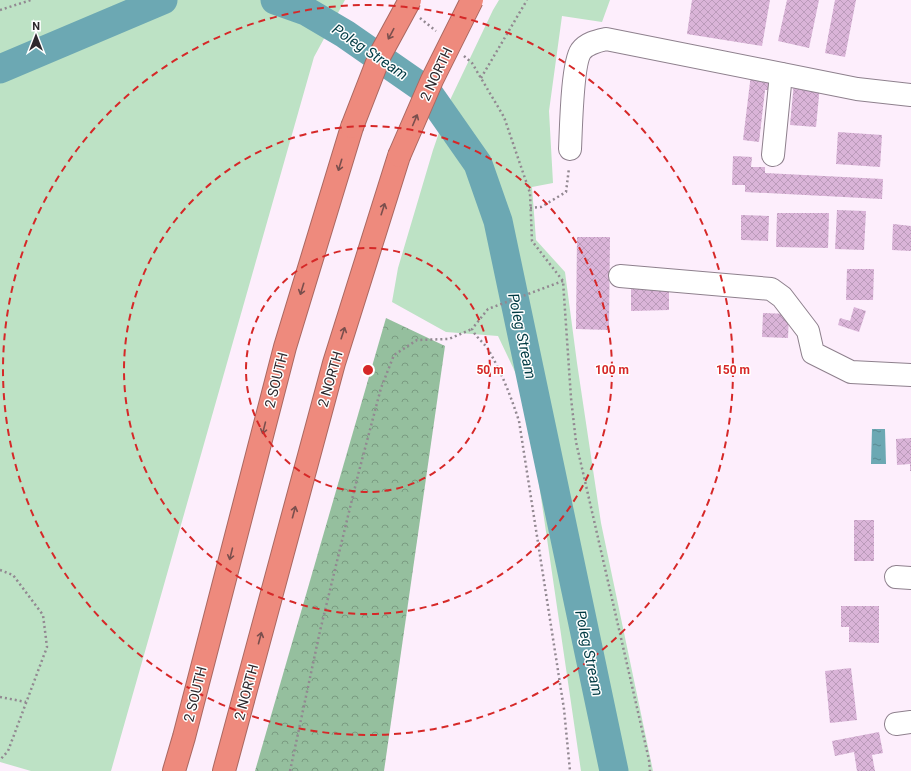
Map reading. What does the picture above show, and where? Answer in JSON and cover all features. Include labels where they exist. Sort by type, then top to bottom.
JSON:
[{"type":"highway","name":"2 NORTH","points":[[224,771],[334,363],[399,156],[432,80],[472,0]]},
{"type":"highway","name":"2 SOUTH","points":[[174,771],[285,347],[352,128],[380,55],[414,8]]},
{"type":"lane","points":[[570,149],[576,66],[581,51],[592,42],[606,39],[857,89],[911,95]]},
{"type":"lane","points":[[772,155],[781,74]]},
{"type":"lane","points":[[620,276],[771,289],[782,296],[808,331],[813,353],[852,372],[911,376]]},
{"type":"path","points":[[0,10],[30,0]]},
{"type":"path","points":[[481,78],[527,0]]},
{"type":"path","points":[[414,8],[436,32]]},
{"type":"path","points":[[460,52],[472,63],[504,117],[530,193],[532,241],[563,281],[571,398],[576,442],[649,760],[650,771]]},
{"type":"path","points":[[530,208],[541,207],[566,192],[570,149]]},
{"type":"path","points":[[290,771],[320,631],[358,475],[380,388],[394,355],[417,340],[449,339],[472,329],[488,309],[563,281]]},
{"type":"path","points":[[472,329],[489,350],[508,388],[519,421],[564,709],[570,771]]},
{"type":"path","points":[[0,570],[13,575],[43,615],[47,647],[8,751],[0,760]]},
{"type":"path","points":[[0,697],[26,702]]},
{"type":"green space","points":[[0,0],[345,0],[314,57],[111,771],[31,771],[0,762]]},
{"type":"green space","points":[[499,0],[610,0],[602,22],[562,16],[549,111],[553,183],[532,187],[536,240],[565,272],[601,523],[653,771],[581,771],[526,395],[498,336],[446,332],[392,302],[398,268],[433,150],[451,98]]},
{"type":"green space","points":[[386,318],[445,346],[384,771],[255,771]]},
{"type":"water","points":[[872,429],[885,429],[886,464],[871,464]]},
{"type":"building","points":[[692,0],[770,0],[762,46],[687,34]]},
{"type":"building","points":[[787,0],[819,0],[809,48],[778,41]]},
{"type":"building","points":[[835,0],[856,0],[845,57],[825,53]]},
{"type":"building","points":[[751,74],[774,76],[772,90],[765,90],[759,142],[743,140]]},
{"type":"building","points":[[794,82],[820,85],[816,127],[790,125]]},
{"type":"building","points":[[838,132],[882,135],[880,167],[836,164]]},
{"type":"building","points":[[733,156],[752,157],[751,167],[765,167],[765,173],[883,179],[882,199],[745,192],[745,185],[732,185]]},
{"type":"building","points":[[837,210],[866,211],[864,250],[835,249]]},
{"type":"building","points":[[777,213],[829,213],[828,248],[776,247]]},
{"type":"building","points":[[741,215],[769,216],[768,241],[741,240]]},
{"type":"building","points":[[893,224],[911,226],[911,251],[892,250]]},
{"type":"building","points":[[577,237],[610,237],[609,330],[576,329]]},
{"type":"building","points":[[847,269],[874,269],[873,300],[846,300]]},
{"type":"building","points":[[669,283],[669,310],[631,311],[631,284]]},
{"type":"building","points":[[854,307],[866,311],[859,332],[838,325],[840,318],[850,321]]},
{"type":"building","points":[[763,313],[789,314],[788,338],[762,337]]},
{"type":"building","points":[[911,438],[910,471],[910,464],[897,465],[896,439]]},
{"type":"building","points":[[854,520],[874,520],[874,561],[854,561]]},
{"type":"building","points":[[841,606],[879,606],[879,643],[849,642],[849,627],[841,627]]},
{"type":"building","points":[[851,668],[857,720],[830,723],[825,671]]},
{"type":"building","points":[[879,732],[883,753],[872,755],[875,771],[857,771],[854,752],[835,756],[832,741]]},
{"type":"waterway","name":"Poleg Stream","points":[[0,69],[163,0]]},
{"type":"waterway","name":"Poleg Stream","points":[[275,0],[306,11],[345,34],[427,91],[478,164],[498,221],[614,771]]}]
